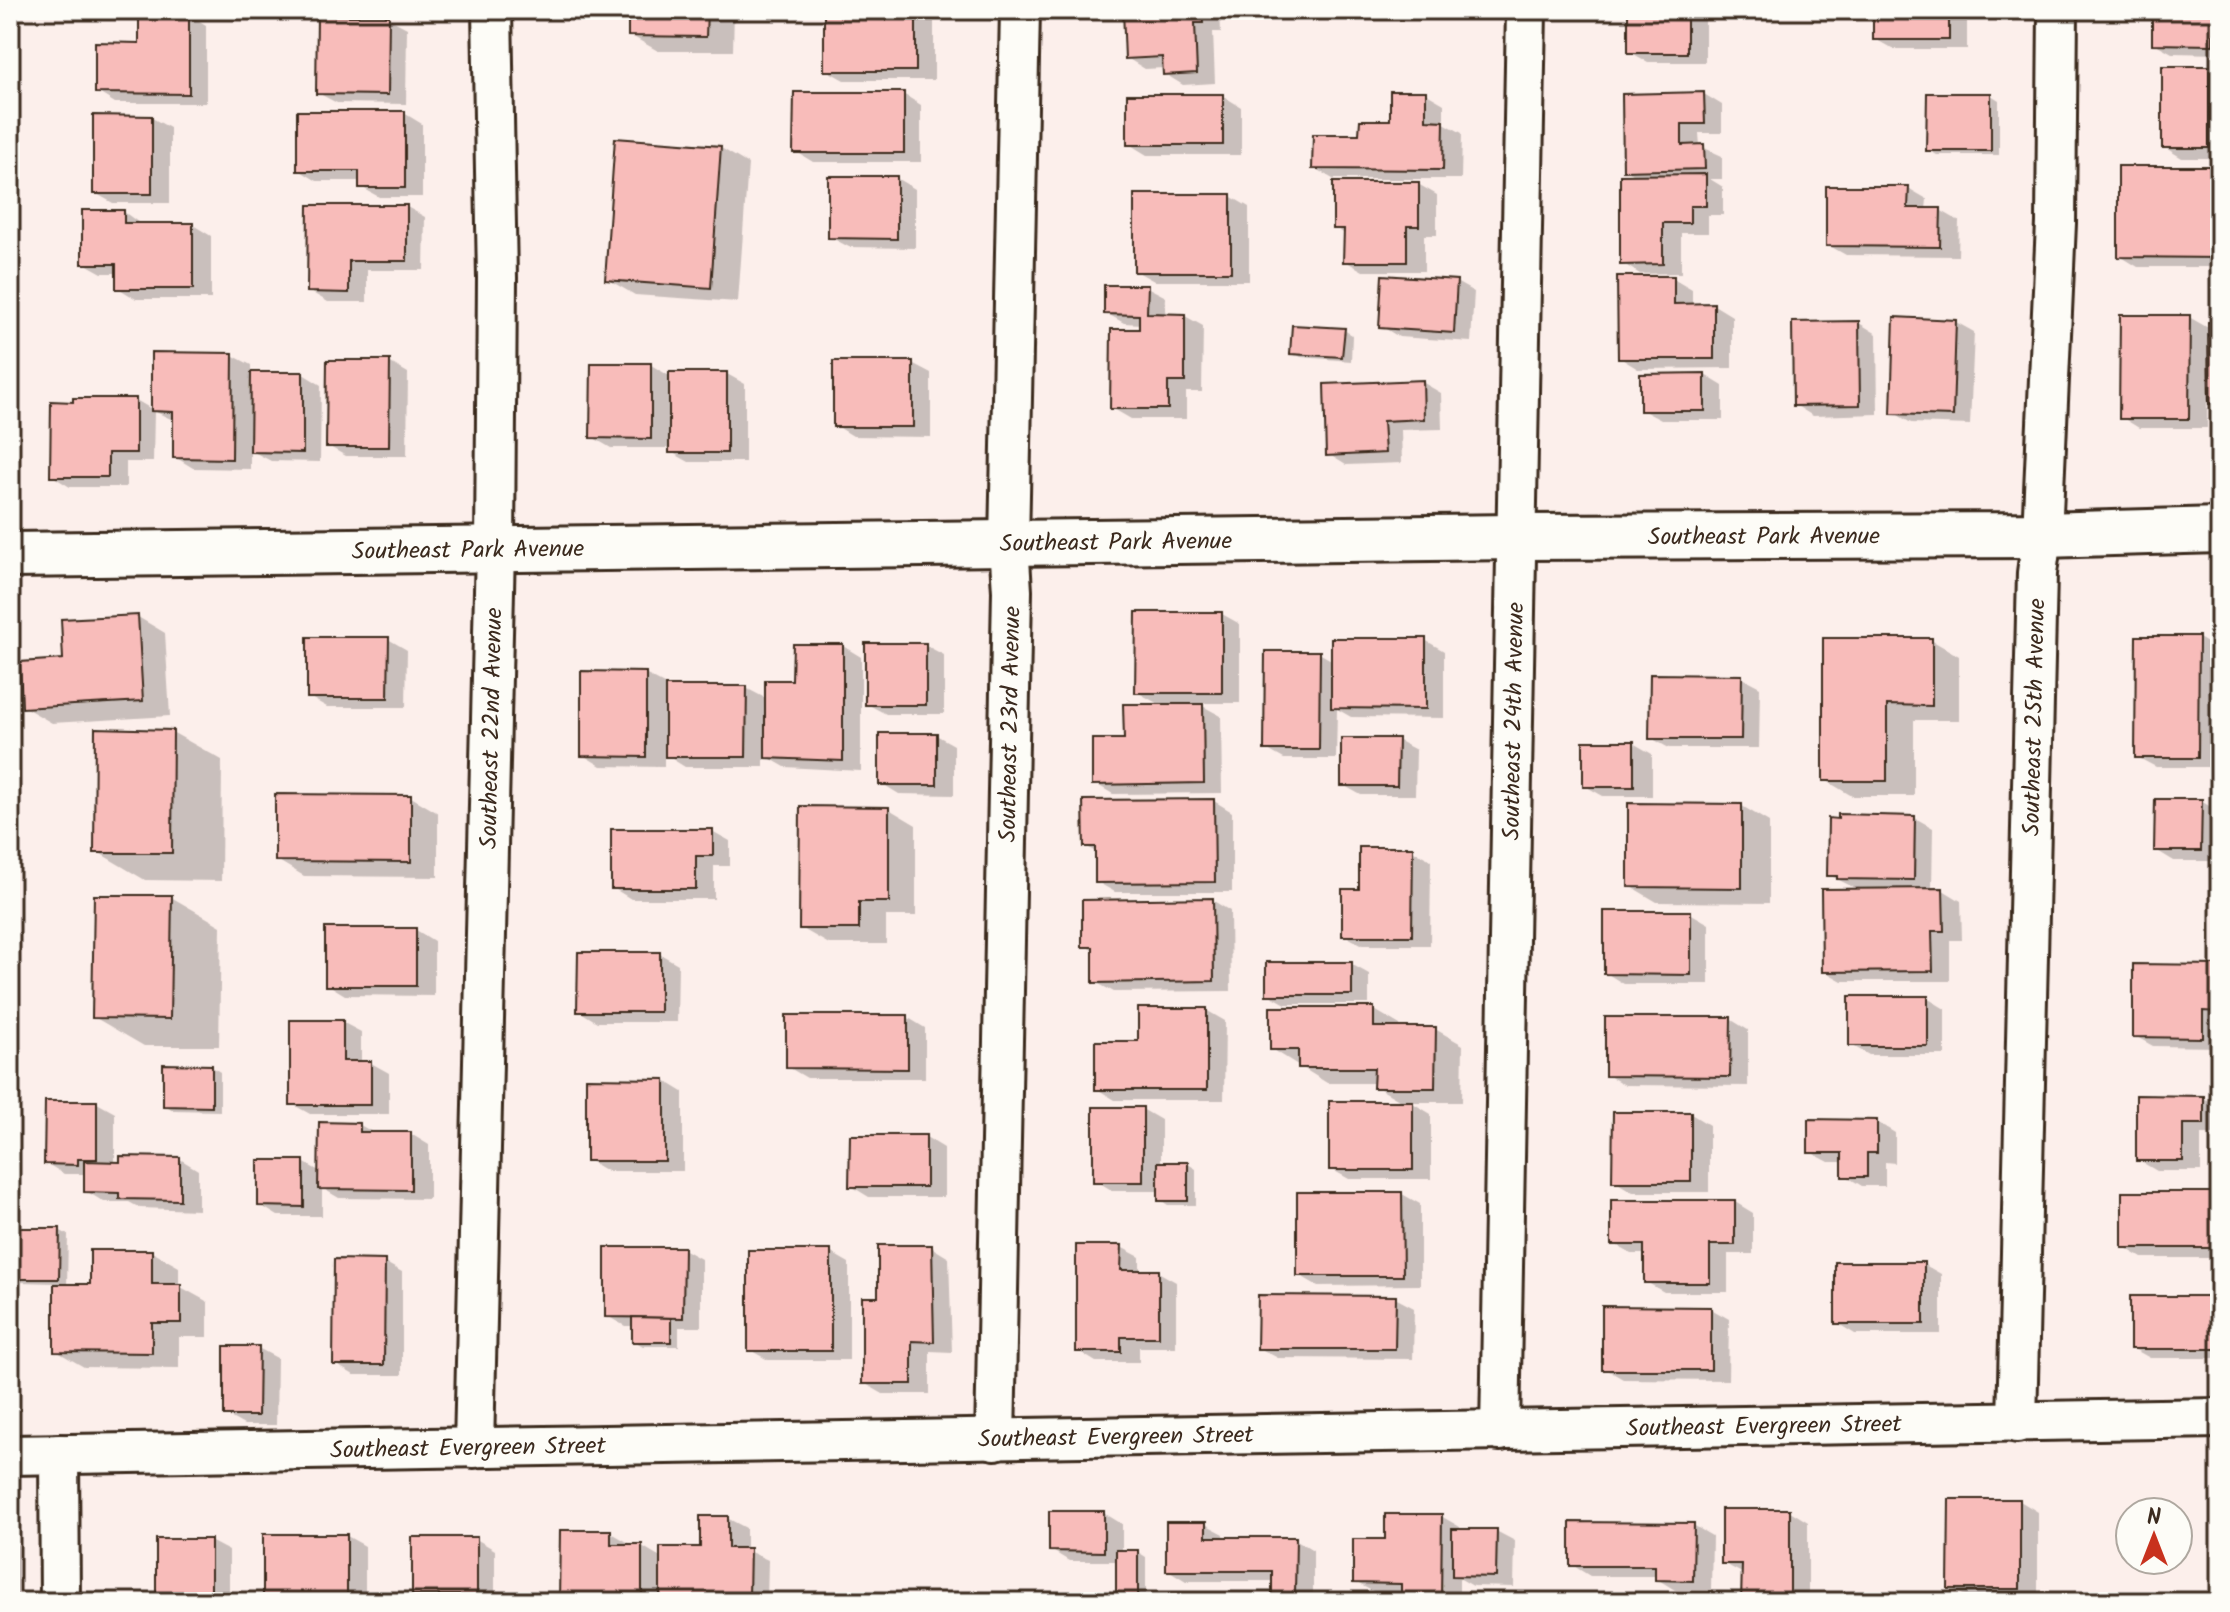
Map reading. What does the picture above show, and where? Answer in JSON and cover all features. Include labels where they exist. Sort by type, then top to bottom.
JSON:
[{"type":"street","name":"Southeast 22nd Avenue","points":[[474,1448],[495,548],[497,278],[492,10]]},
{"type":"street","name":"Southeast 23rd Avenue","points":[[995,1440],[1020,10]]},
{"type":"street","name":"Southeast 24th Avenue","points":[[1500,1431],[1526,10]]},
{"type":"street","name":"Southeast 25th Avenue","points":[[2017,1423],[2037,573],[2042,535],[2056,223],[2058,10]]},
{"type":"street","name":"Southeast Park Avenue","points":[[10,555],[1516,537],[2042,535],[2220,530]]},
{"type":"street","name":"Southeast Evergreen Street","points":[[10,1455],[2220,1418]]},
{"type":"street","points":[[59,1454],[60,1602]]},
{"type":"building","points":[[628,10],[707,10],[706,37],[628,36]]},
{"type":"building","points":[[824,10],[916,10],[916,71],[824,71]]},
{"type":"building","points":[[1123,10],[1202,10],[1203,23],[1195,23],[1197,73],[1163,75],[1162,57],[1125,59]]},
{"type":"building","points":[[1628,10],[1687,10],[1687,53],[1628,53]]},
{"type":"building","points":[[1873,10],[1949,10],[1949,40],[1873,40]]},
{"type":"building","points":[[2152,10],[2213,10],[2213,45],[2152,44]]},
{"type":"building","points":[[139,12],[189,12],[189,94],[95,93],[95,42],[139,43]]},
{"type":"building","points":[[317,16],[389,16],[388,95],[316,94]]},
{"type":"building","points":[[2162,66],[2209,66],[2209,148],[2162,148]]},
{"type":"building","points":[[1390,91],[1426,91],[1426,120],[1444,121],[1443,170],[1312,169],[1313,134],[1359,134],[1360,120],[1390,120]]},
{"type":"building","points":[[794,92],[904,92],[904,153],[793,153]]},
{"type":"building","points":[[1704,92],[1705,124],[1682,124],[1682,145],[1704,144],[1705,169],[1623,171],[1622,94]]},
{"type":"building","points":[[1927,93],[1991,93],[1991,151],[1926,151]]},
{"type":"building","points":[[1127,94],[1223,94],[1223,145],[1127,145]]},
{"type":"building","points":[[297,111],[405,111],[405,188],[359,188],[359,171],[297,171]]},
{"type":"building","points":[[93,115],[152,116],[152,194],[93,194]]},
{"type":"building","points":[[615,138],[721,146],[711,288],[605,280]]},
{"type":"building","points":[[2118,166],[2220,166],[2220,258],[2118,257]]},
{"type":"building","points":[[1706,174],[1706,206],[1690,206],[1690,223],[1663,223],[1663,264],[1620,265],[1620,175]]},
{"type":"building","points":[[828,176],[897,176],[897,239],[828,238]]},
{"type":"building","points":[[1333,182],[1419,182],[1419,226],[1407,226],[1407,262],[1343,262],[1344,229],[1333,229]]},
{"type":"building","points":[[1826,186],[1909,186],[1908,208],[1941,208],[1940,247],[1826,246]]},
{"type":"building","points":[[1134,194],[1231,194],[1231,272],[1134,272]]},
{"type":"building","points":[[308,205],[407,205],[407,261],[349,261],[349,293],[307,292]]},
{"type":"building","points":[[82,210],[124,210],[124,223],[193,223],[193,289],[116,289],[116,264],[82,264]]},
{"type":"building","points":[[1382,275],[1457,280],[1454,333],[1379,328]]},
{"type":"building","points":[[1617,276],[1674,276],[1674,304],[1714,303],[1714,359],[1618,359]]},
{"type":"building","points":[[1104,285],[1148,285],[1147,313],[1185,314],[1185,382],[1168,382],[1168,409],[1110,409],[1111,329],[1139,329],[1139,315],[1104,314]]},
{"type":"building","points":[[2120,315],[2190,315],[2189,419],[2119,419]]},
{"type":"building","points":[[1894,317],[1956,320],[1953,416],[1891,414]]},
{"type":"building","points":[[1859,321],[1860,405],[1793,406],[1792,322]]},
{"type":"building","points":[[2208,322],[2220,322],[2220,404],[2209,404]]},
{"type":"building","points":[[1292,325],[1345,328],[1342,357],[1290,354]]},
{"type":"building","points":[[151,352],[233,353],[232,459],[173,458],[173,412],[151,411]]},
{"type":"building","points":[[327,360],[390,360],[389,447],[326,447]]},
{"type":"building","points":[[833,361],[913,361],[913,427],[833,427]]},
{"type":"building","points":[[591,363],[651,363],[651,439],[590,438]]},
{"type":"building","points":[[251,372],[303,372],[303,453],[250,452]]},
{"type":"building","points":[[669,372],[727,372],[727,453],[669,453]]},
{"type":"building","points":[[1705,373],[1705,411],[1640,411],[1640,374]]},
{"type":"building","points":[[1423,380],[1424,419],[1383,421],[1385,453],[1326,456],[1324,384]]},
{"type":"building","points":[[73,398],[136,398],[136,453],[108,453],[108,477],[50,477],[51,401],[73,402]]},
{"type":"building","points":[[1136,612],[1222,612],[1222,693],[1135,693]]},
{"type":"building","points":[[138,615],[143,701],[22,708],[20,662],[63,659],[61,619]]},
{"type":"building","points":[[2136,636],[2199,636],[2198,758],[2135,758]]},
{"type":"building","points":[[307,637],[389,637],[388,698],[307,698]]},
{"type":"building","points":[[1331,638],[1426,638],[1426,709],[1331,708]]},
{"type":"building","points":[[1823,638],[1932,638],[1932,706],[1887,705],[1887,781],[1823,781]]},
{"type":"building","points":[[865,643],[926,643],[926,705],[865,705]]},
{"type":"building","points":[[793,644],[843,644],[843,761],[765,758],[765,680],[792,680]]},
{"type":"building","points":[[1265,651],[1320,651],[1319,750],[1264,750]]},
{"type":"building","points":[[581,671],[646,672],[646,757],[581,756]]},
{"type":"building","points":[[1650,674],[1742,675],[1741,739],[1649,739]]},
{"type":"building","points":[[665,686],[747,686],[746,757],[665,757]]},
{"type":"building","points":[[1123,704],[1203,704],[1204,783],[1092,785],[1092,739],[1124,739]]},
{"type":"building","points":[[95,728],[173,730],[172,853],[94,853]]},
{"type":"building","points":[[879,733],[937,733],[937,785],[879,785]]},
{"type":"building","points":[[1341,738],[1398,738],[1397,786],[1341,786]]},
{"type":"building","points":[[1583,741],[1634,741],[1634,787],[1583,787]]},
{"type":"building","points":[[275,794],[411,795],[411,862],[275,861]]},
{"type":"building","points":[[1214,799],[1215,882],[1095,883],[1095,847],[1084,847],[1083,800]]},
{"type":"building","points":[[2155,799],[2202,799],[2201,851],[2154,851]]},
{"type":"building","points":[[1628,803],[1742,804],[1742,888],[1628,887]]},
{"type":"building","points":[[800,806],[889,807],[889,902],[859,902],[859,929],[799,929]]},
{"type":"building","points":[[1838,814],[1915,816],[1914,880],[1837,879],[1837,876],[1827,876],[1828,818],[1838,819]]},
{"type":"building","points":[[611,829],[713,829],[713,856],[696,856],[696,889],[611,889]]},
{"type":"building","points":[[1359,847],[1413,847],[1412,936],[1342,936],[1342,889],[1359,889]]},
{"type":"building","points":[[1943,888],[1944,931],[1932,931],[1933,971],[1822,972],[1821,889]]},
{"type":"building","points":[[94,895],[172,895],[170,1019],[92,1018]]},
{"type":"building","points":[[1213,898],[1214,981],[1093,983],[1093,947],[1082,947],[1082,900]]},
{"type":"building","points":[[1604,911],[1691,911],[1691,975],[1604,974]]},
{"type":"building","points":[[325,928],[416,928],[416,986],[325,986]]},
{"type":"building","points":[[578,952],[660,952],[660,1012],[577,1012]]},
{"type":"building","points":[[1266,962],[1352,962],[1352,995],[1266,995]]},
{"type":"building","points":[[2133,964],[2220,965],[2220,1012],[2203,1011],[2203,1038],[2133,1037]]},
{"type":"building","points":[[1849,996],[1928,996],[1928,1046],[1849,1046]]},
{"type":"building","points":[[1270,1007],[1374,1007],[1374,1027],[1436,1027],[1435,1088],[1373,1088],[1374,1068],[1298,1068],[1298,1050],[1270,1050]]},
{"type":"building","points":[[1138,1008],[1207,1008],[1207,1090],[1095,1090],[1095,1041],[1138,1041]]},
{"type":"building","points":[[786,1015],[908,1015],[908,1069],[786,1068]]},
{"type":"building","points":[[1605,1017],[1731,1017],[1730,1077],[1605,1076]]},
{"type":"building","points":[[290,1020],[343,1020],[343,1061],[371,1061],[371,1105],[290,1105]]},
{"type":"building","points":[[163,1064],[212,1065],[212,1107],[163,1106]]},
{"type":"building","points":[[586,1078],[665,1079],[665,1161],[586,1161]]},
{"type":"building","points":[[2136,1095],[2204,1096],[2204,1124],[2183,1124],[2183,1161],[2136,1161]]},
{"type":"building","points":[[45,1101],[97,1101],[97,1159],[78,1159],[78,1165],[44,1164]]},
{"type":"building","points":[[1329,1101],[1413,1101],[1413,1170],[1329,1170]]},
{"type":"building","points":[[1093,1107],[1143,1107],[1143,1182],[1093,1182]]},
{"type":"building","points":[[1613,1112],[1691,1112],[1691,1182],[1612,1182]]},
{"type":"building","points":[[1808,1119],[1877,1120],[1877,1153],[1867,1153],[1867,1177],[1842,1177],[1842,1153],[1808,1153]]},
{"type":"building","points":[[319,1122],[360,1123],[360,1132],[411,1132],[411,1190],[318,1189]]},
{"type":"building","points":[[850,1135],[926,1135],[926,1187],[849,1187]]},
{"type":"building","points":[[120,1156],[180,1157],[180,1200],[119,1199],[119,1193],[84,1192],[84,1161],[120,1162]]},
{"type":"building","points":[[258,1160],[304,1160],[304,1207],[258,1206]]},
{"type":"building","points":[[1158,1162],[1188,1162],[1188,1201],[1158,1201]]},
{"type":"building","points":[[1297,1192],[1402,1192],[1403,1276],[1297,1276]]},
{"type":"building","points":[[2122,1192],[2220,1192],[2220,1248],[2122,1248]]},
{"type":"building","points":[[1611,1200],[1735,1200],[1735,1245],[1710,1245],[1710,1283],[1644,1283],[1644,1245],[1611,1245]]},
{"type":"building","points":[[10,1228],[60,1228],[59,1279],[10,1279]]},
{"type":"building","points":[[878,1245],[932,1245],[934,1342],[912,1341],[912,1384],[862,1384],[862,1297],[878,1297]]},
{"type":"building","points":[[1076,1245],[1122,1245],[1121,1270],[1159,1270],[1159,1337],[1121,1337],[1121,1352],[1076,1352]]},
{"type":"building","points":[[605,1247],[684,1247],[683,1318],[605,1317]]},
{"type":"building","points":[[90,1250],[152,1250],[152,1284],[181,1284],[181,1323],[152,1323],[152,1353],[54,1352],[54,1284],[90,1284]]},
{"type":"building","points":[[748,1250],[831,1250],[831,1351],[748,1351]]},
{"type":"building","points":[[334,1259],[385,1260],[384,1365],[333,1365]]},
{"type":"building","points":[[1835,1262],[1924,1262],[1924,1324],[1835,1324]]},
{"type":"building","points":[[1258,1295],[1396,1296],[1395,1349],[1257,1349]]},
{"type":"building","points":[[2130,1296],[2220,1296],[2220,1349],[2130,1349]]},
{"type":"building","points":[[1602,1306],[1711,1307],[1711,1370],[1602,1370]]},
{"type":"building","points":[[632,1317],[671,1318],[671,1342],[632,1342]]},
{"type":"building","points":[[224,1346],[259,1346],[258,1416],[224,1416]]},
{"type":"building","points":[[1949,1499],[2020,1499],[2020,1589],[1948,1589]]},
{"type":"building","points":[[1721,1509],[1790,1509],[1790,1602],[1741,1602],[1742,1564],[1721,1564]]},
{"type":"building","points":[[1049,1511],[1104,1511],[1104,1552],[1049,1551]]},
{"type":"building","points":[[1385,1514],[1442,1514],[1441,1602],[1401,1602],[1401,1584],[1353,1583],[1353,1539],[1385,1539]]},
{"type":"building","points":[[700,1516],[728,1516],[728,1548],[750,1548],[749,1597],[734,1597],[734,1602],[676,1602],[676,1597],[660,1597],[660,1547],[700,1547]]},
{"type":"building","points":[[1166,1522],[1206,1522],[1206,1537],[1296,1537],[1295,1595],[1272,1595],[1272,1571],[1166,1571]]},
{"type":"building","points":[[1570,1522],[1694,1523],[1693,1581],[1655,1580],[1655,1566],[1570,1566]]},
{"type":"building","points":[[1452,1529],[1497,1529],[1496,1577],[1452,1576]]},
{"type":"building","points":[[560,1530],[611,1530],[611,1544],[642,1544],[642,1602],[559,1602]]},
{"type":"building","points":[[263,1534],[347,1534],[347,1602],[263,1602]]},
{"type":"building","points":[[412,1537],[477,1537],[477,1595],[412,1595]]},
{"type":"building","points":[[156,1539],[211,1539],[211,1602],[156,1602]]},
{"type":"building","points":[[1116,1550],[1138,1550],[1138,1596],[1116,1596]]}]
